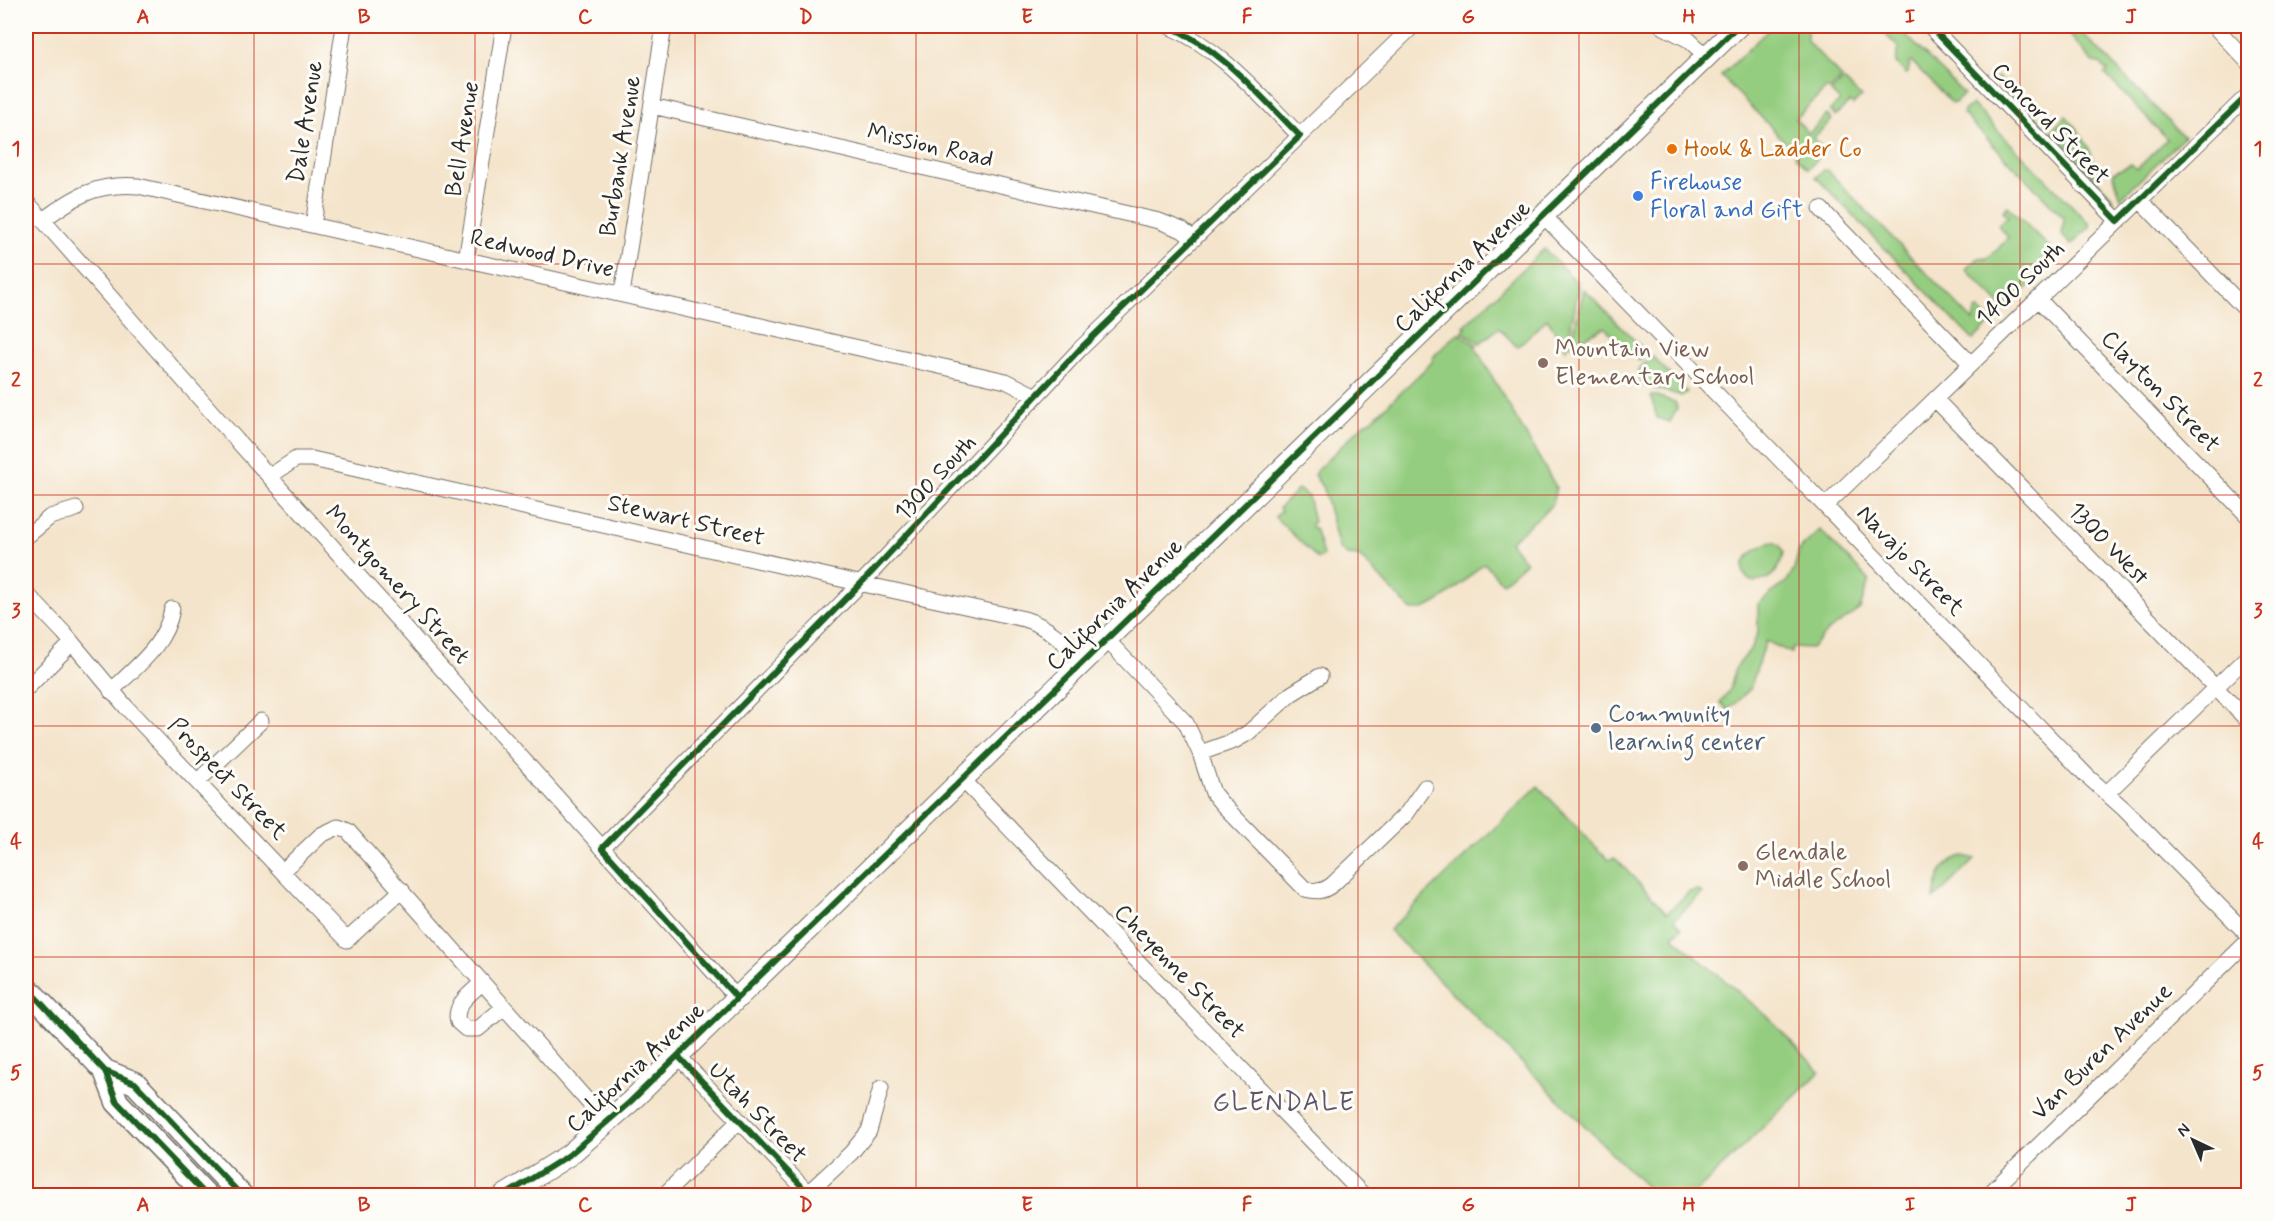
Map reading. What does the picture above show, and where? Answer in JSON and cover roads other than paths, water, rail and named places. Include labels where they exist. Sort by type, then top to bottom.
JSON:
[{"type":"main road","name":"California Avenue","points":[[504,1196],[569,1155],[607,1123],[678,1056],[1738,26]]},
{"type":"main road","points":[[26,987],[105,1071],[117,1102],[207,1196]]},
{"type":"main road","points":[[105,1071],[135,1083],[242,1196]]},
{"type":"street","name":"Dale Avenue","points":[[313,225],[344,26]]},
{"type":"street","name":"Bell Avenue","points":[[466,260],[504,26]]},
{"type":"street","name":"Burbank Avenue","points":[[622,294],[664,26]]},
{"type":"street","points":[[1168,26],[1222,58],[1300,136]]},
{"type":"street","name":"1300 South","points":[[602,849],[861,583],[1112,317],[1413,26]]},
{"type":"street","points":[[1662,26],[1689,40],[1706,57]]},
{"type":"street","name":"Concord Street","points":[[1930,26],[2118,221]]},
{"type":"street","points":[[2214,26],[2248,62]]},
{"type":"street","name":"1400 South","points":[[1825,506],[2248,94]]},
{"type":"street","name":"Mission Road","points":[[652,106],[1159,221],[1176,227],[1194,239]]},
{"type":"street","name":"Redwood Drive","points":[[43,220],[78,195],[96,188],[117,184],[138,186],[1006,381],[1036,396]]},
{"type":"street","points":[[2140,200],[2248,312]]},
{"type":"street","name":"Montgomery Street","points":[[26,201],[737,998]]},
{"type":"street","points":[[1821,208],[1971,364]]},
{"type":"street","name":"Navajo Street","points":[[1543,215],[2086,775],[2107,793],[2248,935]]},
{"type":"street","name":"Clayton Street","points":[[2038,299],[2248,516]]},
{"type":"street","name":"1300 West","points":[[1935,399],[2248,721]]},
{"type":"street","name":"Stewart Street","points":[[270,476],[296,459],[312,459],[1029,620],[1058,638],[1083,661]]},
{"type":"street","points":[[26,537],[50,517],[76,509]]},
{"type":"street","name":"Prospect Street","points":[[26,593],[72,643],[111,691],[347,940],[402,890]]},
{"type":"street","points":[[111,691],[158,645],[170,622],[172,609]]},
{"type":"street","points":[[1106,639],[1186,723],[1200,753],[1213,793],[1305,889],[1316,892],[1325,890],[1341,877],[1407,813],[1425,787]]},
{"type":"street","points":[[26,689],[72,643]]},
{"type":"street","points":[[2107,793],[2248,656]]},
{"type":"street","points":[[1200,753],[1234,741],[1248,733],[1292,694],[1320,676]]},
{"type":"street","points":[[198,781],[261,721]]},
{"type":"street","name":"Cheyenne Street","points":[[962,779],[1364,1196]]},
{"type":"street","points":[[284,871],[321,835],[338,827],[352,834],[503,1008],[607,1123]]},
{"type":"street","name":"Van Buren Avenue","points":[[1987,1196],[2248,941]]},
{"type":"street","points":[[482,983],[460,1006],[457,1011],[458,1022],[466,1029],[478,1029],[503,1008]]},
{"type":"street","name":"Utah Street","points":[[678,1056],[810,1194]]},
{"type":"street","points":[[810,1194],[851,1153],[869,1131],[881,1088]]},
{"type":"street","points":[[663,1196],[739,1122]]},
{"type":"place","name":"Hook & Ladder Co","points":[[1672,149]]},
{"type":"place","name":"Firehouse Floral and Gift","points":[[1638,196]]},
{"type":"place","name":"Mountain View Elementary School","points":[[1543,363]]},
{"type":"place","name":"Community learning center","points":[[1596,728]]},
{"type":"place","name":"Glendale Middle School","points":[[1743,866]]},
{"type":"district","name":"GLENDALE","points":[[1284,1103]]}]
